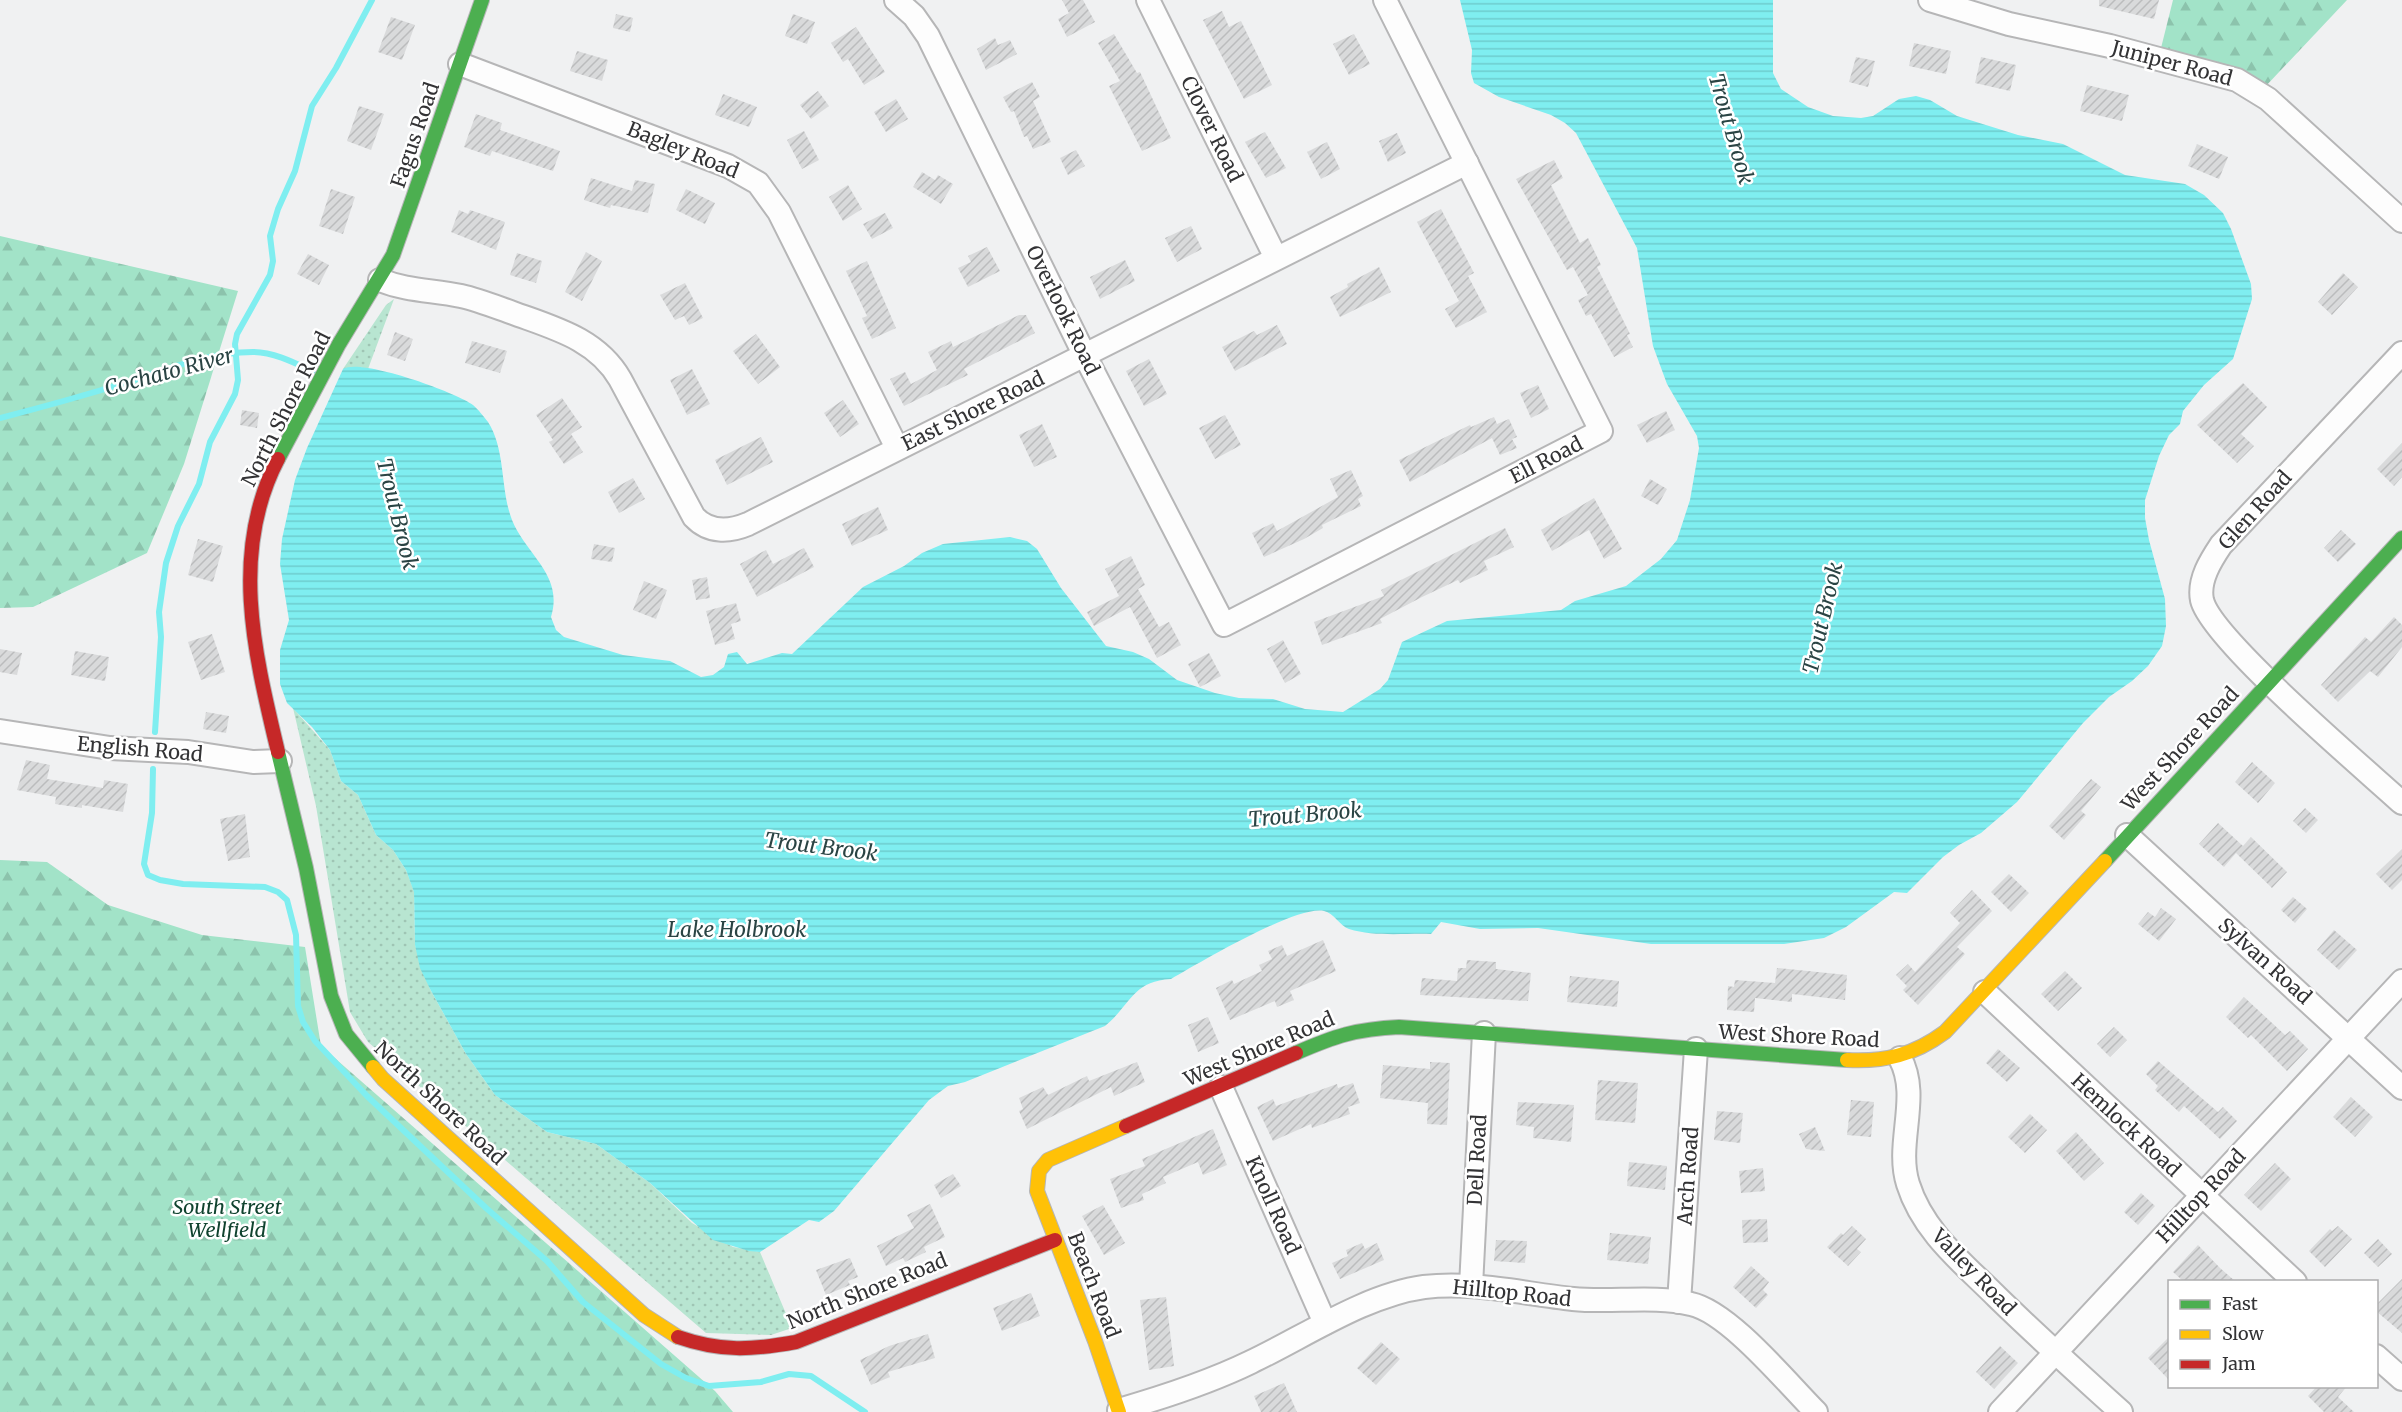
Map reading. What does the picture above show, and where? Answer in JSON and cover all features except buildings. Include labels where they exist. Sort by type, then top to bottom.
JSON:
[{"type":"street","name":"Fagus Road","points":[[380,280],[400,239],[482,0]]},
{"type":"street","name":"Overlook Road","points":[[896,0],[914,16],[928,36],[1085,356],[1224,626]]},
{"type":"street","name":"Clover Road","points":[[1148,0],[1276,258]]},
{"type":"street","points":[[1385,0],[1467,163]]},
{"type":"street","name":"Juniper Road","points":[[1930,0],[2017,26],[2110,46],[2237,80],[2268,99],[2402,221]]},
{"type":"street","name":"Bagley Road","points":[[460,64],[728,166],[758,183],[779,212],[897,448]]},
{"type":"street","name":"East Shore Road","points":[[380,280],[403,288],[473,299],[556,329],[591,346],[608,360],[620,379],[694,517],[712,529],[727,530],[748,524],[1467,163]]},
{"type":"street","name":"Ell Road","points":[[1224,626],[1601,431],[1467,163]]},
{"type":"street","name":"North Shore Road","points":[[380,280],[328,364],[263,496],[253,531],[249,561],[256,657],[306,868],[331,996],[343,1028],[354,1047],[383,1079],[644,1315],[665,1330],[696,1344],[718,1349],[754,1350],[781,1346],[810,1337],[1055,1240]]},
{"type":"street","name":"Glen Road","points":[[2402,353],[2221,545],[2209,565],[2202,588],[2205,608],[2221,632],[2270,681],[2402,803]]},
{"type":"street","name":"West Shore Road","points":[[1039,1171],[1048,1160],[1063,1152],[1221,1087],[1334,1036],[1360,1029],[1386,1027],[1484,1033],[1865,1061],[1900,1058],[1945,1033],[1985,992],[2402,538]]},
{"type":"street","name":"English Road","points":[[0,730],[110,748],[188,753],[254,762],[280,761]]},
{"type":"street","name":"Sylvan Road","points":[[2127,835],[2402,1088]]},
{"type":"street","name":"Hilltop Road","points":[[2000,1412],[2402,981]]},
{"type":"street","name":"Hemlock Road","points":[[1985,992],[2201,1196],[2294,1280]]},
{"type":"street","name":"Dell Road","points":[[1471,1286],[1484,1033]]},
{"type":"street","name":"Arch Road","points":[[1679,1302],[1696,1049]]},
{"type":"street","name":"Valley Road","points":[[1900,1058],[1908,1082],[1904,1164],[1916,1204],[1944,1245],[2054,1353],[2121,1412]]},
{"type":"street","name":"Knoll Road","points":[[1221,1087],[1325,1323]]},
{"type":"street","name":"Beach Road","points":[[1039,1171],[1037,1191],[1099,1350],[1119,1411]]},
{"type":"street","name":"Hilltop Road","points":[[1119,1411],[1217,1377],[1325,1323],[1411,1290],[1471,1286],[1575,1300],[1679,1302],[1706,1309],[1725,1322],[1816,1412]]},
{"type":"street","points":[[2378,1358],[2402,1379]]},
{"type":"green space","points":[[2173,0],[2347,0],[2264,88],[2160,52]]},
{"type":"green space","points":[[0,236],[238,291],[184,464],[147,553],[33,607],[0,608]]},
{"type":"green space","points":[[394,299],[368,369],[359,367],[343,369],[386,305]]},
{"type":"green space","points":[[293,708],[330,750],[341,781],[358,795],[376,835],[393,850],[406,870],[414,891],[415,945],[430,989],[466,1054],[495,1095],[547,1132],[596,1144],[650,1183],[692,1223],[733,1247],[760,1252],[792,1328],[771,1335],[706,1333],[368,1042],[350,1012],[316,806]]},
{"type":"green space","name":"South Street Wellfield","points":[[0,860],[47,862],[108,905],[202,935],[305,947],[321,1046],[715,1391],[733,1412],[0,1412]]},
{"type":"water","name":"Lake Holbrook","points":[[1460,0],[1773,0],[1773,73],[1781,89],[1808,107],[1833,116],[1861,118],[1873,116],[1899,99],[1916,96],[1930,100],[1957,116],[2018,135],[2063,144],[2125,175],[2185,184],[2204,195],[2223,213],[2251,284],[2252,299],[2233,359],[2204,385],[2183,411],[2180,424],[2169,435],[2159,456],[2145,500],[2149,540],[2165,599],[2166,626],[2162,646],[2148,666],[2109,697],[2083,723],[2017,802],[1981,833],[1943,857],[1907,893],[1894,892],[1846,927],[1824,938],[1784,944],[1651,944],[1538,928],[1480,929],[1441,922],[1431,934],[1379,934],[1349,929],[1324,911],[1292,917],[1224,949],[1171,979],[1148,984],[1133,995],[1105,1026],[965,1082],[948,1086],[929,1100],[834,1211],[819,1222],[809,1220],[760,1252],[713,1240],[650,1183],[596,1144],[547,1132],[495,1095],[466,1054],[420,968],[415,945],[414,892],[406,870],[393,850],[376,835],[358,795],[341,781],[330,750],[312,727],[287,703],[280,684],[280,650],[289,620],[280,564],[282,539],[295,480],[343,369],[368,368],[408,378],[463,399],[481,413],[494,433],[498,445],[512,520],[548,577],[554,602],[551,617],[556,630],[564,637],[623,655],[670,661],[701,677],[713,675],[724,667],[728,654],[737,652],[747,664],[782,653],[792,654],[863,587],[904,566],[922,553],[943,544],[1010,537],[1027,541],[1037,549],[1061,588],[1106,646],[1133,652],[1149,659],[1177,680],[1215,693],[1239,698],[1273,699],[1305,709],[1343,712],[1380,689],[1388,680],[1402,642],[1447,621],[1561,610],[1575,601],[1626,586],[1661,559],[1677,540],[1690,500],[1699,448],[1697,436],[1667,384],[1653,346],[1637,248],[1576,133],[1551,115],[1499,97],[1474,83],[1471,73],[1472,50]]},
{"type":"waterway","points":[[155,732],[161,637],[159,612],[166,563],[178,526],[199,484],[210,442],[235,394],[238,380],[235,344],[237,334],[270,275],[273,261],[270,236],[278,209],[295,171],[312,106],[336,68],[372,0]]},
{"type":"waterway","name":"Cochato River","points":[[0,418],[96,392],[189,362],[221,355],[253,352],[269,354],[314,372]]},
{"type":"waterway","points":[[153,769],[152,813],[144,864],[148,875],[160,880],[183,884],[265,887],[278,892],[287,900],[296,935],[298,1006],[303,1022],[315,1041],[367,1096],[486,1208],[547,1261],[583,1302],[661,1364],[686,1378],[709,1386],[761,1382],[789,1374],[811,1376],[865,1412]]},
{"type":"traffic: fast","points":[[278,459],[339,344],[393,255],[482,0]]},
{"type":"traffic: fast","points":[[2105,861],[2402,538]]},
{"type":"traffic: fast","points":[[278,752],[306,868],[331,996],[346,1034],[373,1067]]},
{"type":"traffic: fast","points":[[1296,1053],[1346,1034],[1399,1027],[1847,1060]]},
{"type":"traffic: slow","points":[[1847,1060],[1874,1060],[1899,1055],[1922,1046],[1945,1032],[2105,861]]},
{"type":"traffic: slow","points":[[373,1067],[383,1079],[644,1315],[678,1337]]},
{"type":"traffic: slow","points":[[1119,1412],[1095,1341],[1037,1191],[1039,1171],[1048,1160],[1126,1126]]},
{"type":"traffic: jam","points":[[278,459],[263,495],[254,531],[250,567],[255,641],[261,679],[278,752]]},
{"type":"traffic: jam","points":[[1126,1126],[1296,1053]]},
{"type":"traffic: jam","points":[[678,1337],[708,1345],[737,1348],[765,1347],[796,1342],[1055,1240]]},
{"type":"water label","name":"Trout Brook","points":[[1731,129]]},
{"type":"water label","name":"Trout Brook","points":[[397,514]]},
{"type":"water label","name":"Trout Brook","points":[[1823,618]]},
{"type":"water label","name":"Trout Brook","points":[[1305,815]]},
{"type":"water label","name":"Trout Brook","points":[[821,847]]}]
